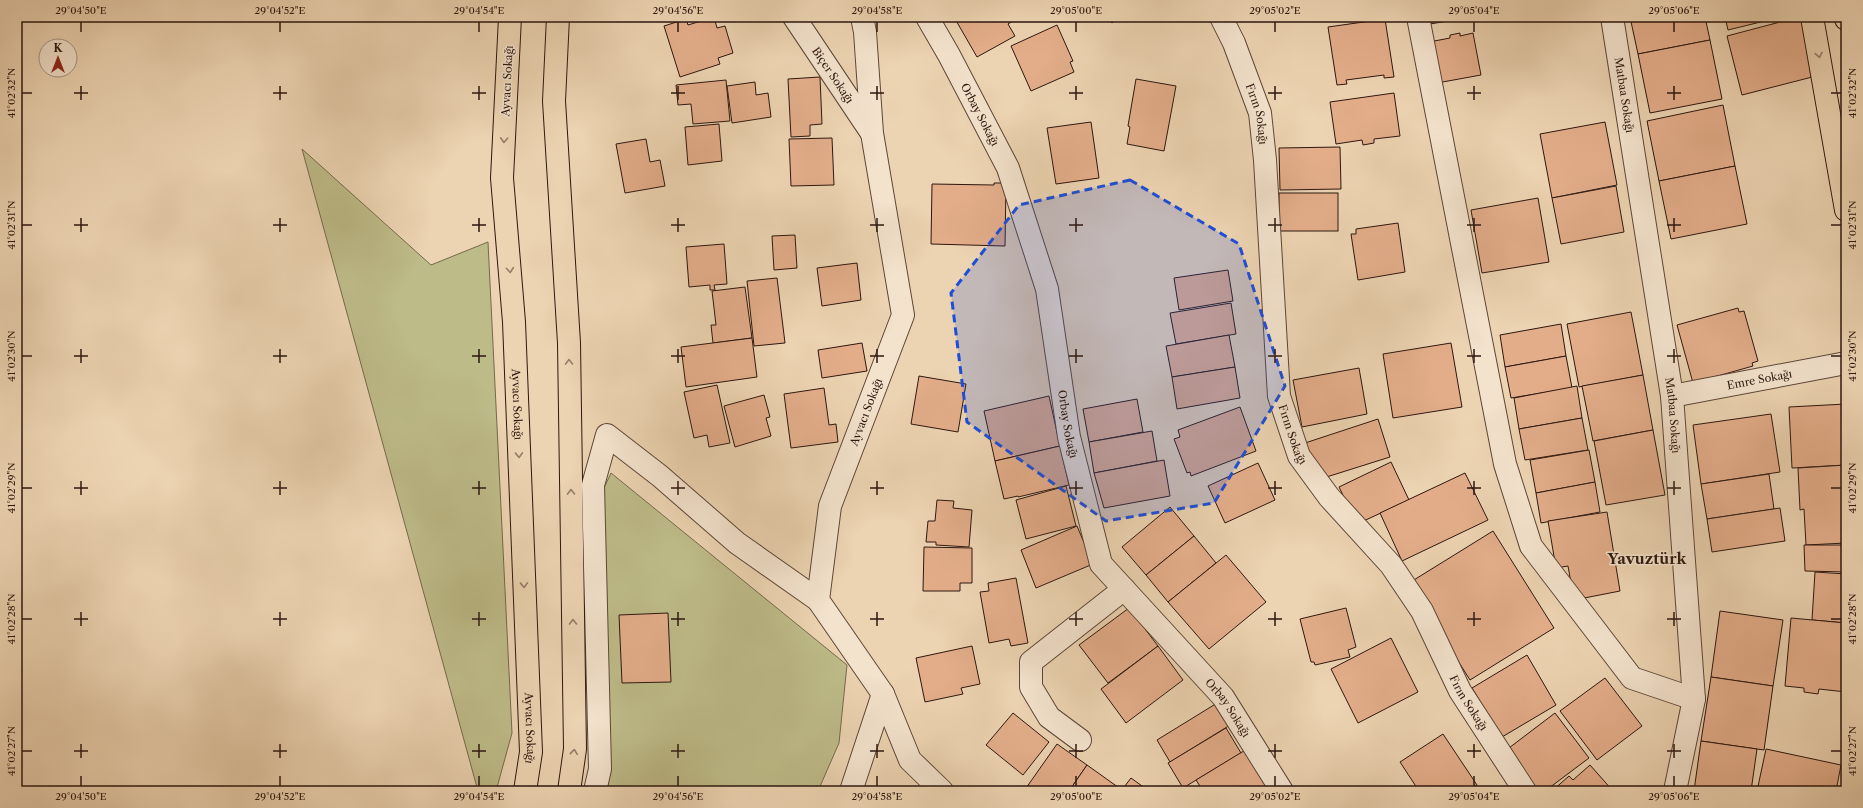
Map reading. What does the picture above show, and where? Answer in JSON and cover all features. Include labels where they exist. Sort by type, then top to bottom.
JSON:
[{"type":"main road","name":"Ayvacı Sokağı","points":[[510,17],[502,178],[515,330],[531,752],[525,791]]},
{"type":"main road","points":[[558,17],[554,101],[569,344],[575,749],[569,791]]},
{"type":"main road","points":[[1812,17],[1846,210]]},
{"type":"street","name":"Biçer Sokağı","points":[[794,17],[872,133]]},
{"type":"street","name":"Ayvacı Sokağı","points":[[818,600],[830,506],[903,315],[872,133],[865,32],[862,17]]},
{"type":"street","name":"Orbay Sokağı","points":[[927,17],[949,55],[1008,168],[1047,289],[1069,437],[1100,564],[1223,697],[1282,791]]},
{"type":"street","name":"Fırın Sokağı","points":[[1221,17],[1234,43],[1260,114],[1265,160],[1279,396],[1299,456],[1329,497],[1391,565],[1422,611],[1460,691],[1525,791]]},
{"type":"street","points":[[1418,17],[1505,464],[1531,546],[1632,678],[1694,699]]},
{"type":"street","name":"Matbaa Sokağı","points":[[1612,17],[1672,396],[1694,699],[1675,791]]},
{"type":"street","name":"Emre Sokağı","points":[[1672,396],[1846,363]]},
{"type":"street","points":[[595,791],[600,768],[593,485],[607,435],[660,476],[738,543],[818,600],[883,694],[910,760],[942,791]]},
{"type":"street","points":[[1080,740],[1049,717],[1031,687],[1031,662],[1124,589]]},
{"type":"street","points":[[851,791],[883,694]]},
{"type":"highlighted area","points":[[1130,180],[1239,244],[1285,386],[1214,503],[1106,521],[967,422],[951,293],[1019,205]]},
{"type":"shaded area","points":[[302,149],[431,265],[488,242],[512,733],[496,791],[478,791]]},
{"type":"shaded area","points":[[611,473],[847,665],[839,743],[818,791],[604,791],[596,505]]},
{"type":"building","points":[[714,17],[717,28],[725,26],[733,53],[718,58],[720,64],[680,77],[664,26],[686,19],[688,25]]},
{"type":"building","points":[[954,17],[1010,17],[1013,21],[1008,24],[1015,36],[977,57]]},
{"type":"building","points":[[1107,17],[1118,17],[1112,23]]},
{"type":"building","points":[[1429,17],[1471,17],[1430,24]]},
{"type":"building","points":[[1630,17],[1705,17],[1710,40],[1638,54]]},
{"type":"building","points":[[1725,17],[1781,17],[1728,30]]},
{"type":"building","points":[[1799,17],[1805,17],[1820,75],[1742,95],[1727,36]]},
{"type":"building","points":[[1385,19],[1394,77],[1384,78],[1384,75],[1346,80],[1347,84],[1337,85],[1328,27]]},
{"type":"building","points":[[1057,25],[1073,61],[1070,62],[1074,72],[1031,91],[1011,46]]},
{"type":"building","points":[[1460,33],[1460,36],[1473,33],[1481,75],[1437,83],[1429,42],[1450,38],[1450,35]]},
{"type":"building","points":[[1710,40],[1722,99],[1650,113],[1638,54]]},
{"type":"building","points":[[820,77],[822,124],[810,125],[810,136],[791,137],[788,79]]},
{"type":"building","points":[[1136,79],[1176,86],[1164,151],[1127,144],[1130,127],[1128,126]]},
{"type":"building","points":[[726,80],[730,121],[693,124],[691,104],[678,105],[676,85]]},
{"type":"building","points":[[755,82],[756,95],[768,93],[771,117],[732,123],[727,86]]},
{"type":"building","points":[[1394,93],[1400,136],[1374,139],[1374,143],[1363,145],[1362,140],[1336,144],[1330,102]]},
{"type":"building","points":[[1723,105],[1735,166],[1659,181],[1647,121]]},
{"type":"building","points":[[1091,122],[1099,178],[1056,184],[1047,128]]},
{"type":"building","points":[[1605,122],[1617,185],[1552,198],[1540,134]]},
{"type":"building","points":[[719,124],[722,161],[688,165],[685,127]]},
{"type":"building","points":[[832,138],[834,185],[791,186],[789,139]]},
{"type":"building","points":[[646,139],[650,162],[660,160],[665,186],[625,193],[616,144]]},
{"type":"building","points":[[1340,147],[1341,189],[1280,190],[1279,148]]},
{"type":"building","points":[[1735,166],[1747,224],[1671,239],[1659,181]]},
{"type":"building","points":[[994,183],[1006,183],[1005,246],[931,244],[932,184],[994,185]]},
{"type":"building","points":[[1616,186],[1624,232],[1561,244],[1552,198]]},
{"type":"building","points":[[1279,193],[1338,193],[1338,231],[1279,231]]},
{"type":"building","points":[[1538,198],[1549,262],[1482,273],[1471,210]]},
{"type":"building","points":[[1398,223],[1405,272],[1358,280],[1351,234],[1356,234],[1356,229]]},
{"type":"building","points":[[795,235],[797,268],[774,270],[772,236]]},
{"type":"building","points":[[724,244],[727,284],[714,285],[715,290],[710,290],[710,285],[689,287],[686,247]]},
{"type":"building","points":[[857,263],[861,300],[822,306],[817,268]]},
{"type":"building","points":[[1228,270],[1233,301],[1179,310],[1174,278]]},
{"type":"building","points":[[777,278],[785,343],[754,346],[747,281]]},
{"type":"building","points":[[745,287],[752,338],[713,343],[711,325],[716,325],[712,291]]},
{"type":"building","points":[[1231,303],[1236,334],[1176,344],[1170,313]]},
{"type":"building","points":[[1738,308],[1739,312],[1744,311],[1758,361],[1752,363],[1753,366],[1693,383],[1677,325]]},
{"type":"building","points":[[1631,312],[1643,375],[1579,387],[1567,324]]},
{"type":"building","points":[[1561,324],[1566,356],[1505,367],[1500,335]]},
{"type":"building","points":[[1229,335],[1235,367],[1172,377],[1166,346]]},
{"type":"building","points":[[752,338],[757,377],[686,387],[681,347]]},
{"type":"building","points":[[862,343],[867,371],[822,378],[818,350]]},
{"type":"building","points":[[1451,343],[1462,407],[1393,418],[1383,354]]},
{"type":"building","points":[[1566,356],[1572,388],[1511,398],[1505,367]]},
{"type":"building","points":[[1235,367],[1240,398],[1177,409],[1172,377]]},
{"type":"building","points":[[1359,368],[1367,414],[1302,427],[1293,380]]},
{"type":"building","points":[[1643,375],[1653,430],[1593,441],[1582,386]]},
{"type":"building","points":[[919,376],[966,384],[958,432],[911,424]]},
{"type":"building","points":[[717,385],[730,443],[709,447],[707,435],[694,438],[684,392]]},
{"type":"building","points":[[1577,386],[1582,418],[1519,429],[1514,398]]},
{"type":"building","points":[[824,388],[829,425],[836,424],[838,442],[791,448],[784,394]]},
{"type":"building","points":[[764,395],[770,417],[766,418],[771,436],[735,447],[724,406]]},
{"type":"building","points":[[1049,396],[1060,446],[995,461],[984,411]]},
{"type":"building","points":[[1137,399],[1143,432],[1089,442],[1083,409]]},
{"type":"building","points":[[1846,404],[1846,465],[1792,468],[1789,407]]},
{"type":"building","points":[[1240,407],[1256,451],[1191,476],[1190,472],[1187,473],[1174,439],[1180,437],[1178,430]]},
{"type":"building","points":[[1771,414],[1780,472],[1701,484],[1693,425]]},
{"type":"building","points":[[1582,418],[1588,450],[1525,460],[1519,429]]},
{"type":"building","points":[[1378,419],[1390,457],[1317,480],[1305,443]]},
{"type":"building","points":[[1653,430],[1665,495],[1606,505],[1594,441]]},
{"type":"building","points":[[1152,431],[1157,461],[1094,473],[1089,442]]},
{"type":"building","points":[[1060,446],[1069,485],[1004,499],[995,461]]},
{"type":"building","points":[[1589,450],[1595,482],[1536,493],[1530,460]]},
{"type":"building","points":[[1164,460],[1170,496],[1104,508],[1094,473]]},
{"type":"building","points":[[1391,462],[1409,500],[1357,524],[1339,487]]},
{"type":"building","points":[[1258,463],[1275,500],[1225,523],[1208,486]]},
{"type":"building","points":[[1846,465],[1846,543],[1806,545],[1804,509],[1800,510],[1798,468]]},
{"type":"building","points":[[1465,473],[1488,520],[1402,561],[1380,513]]},
{"type":"building","points":[[1769,474],[1774,509],[1707,519],[1701,484]]},
{"type":"building","points":[[1595,482],[1600,512],[1541,523],[1536,493]]},
{"type":"building","points":[[1066,486],[1076,526],[1026,539],[1016,500]]},
{"type":"building","points":[[937,500],[954,501],[953,508],[972,510],[969,547],[936,545],[936,542],[926,542],[928,521],[935,521]]},
{"type":"building","points":[[1170,507],[1194,536],[1146,575],[1122,547]]},
{"type":"building","points":[[1780,508],[1785,541],[1712,552],[1707,519]]},
{"type":"building","points":[[1607,512],[1620,591],[1574,600],[1568,566],[1556,568],[1548,521]]},
{"type":"building","points":[[1077,526],[1093,564],[1036,588],[1021,550]]},
{"type":"building","points":[[1493,531],[1554,628],[1470,680],[1409,583]]},
{"type":"building","points":[[1194,536],[1216,563],[1168,602],[1146,575]]},
{"type":"building","points":[[1804,545],[1846,545],[1846,572],[1805,571]]},
{"type":"building","points":[[924,547],[972,548],[972,583],[960,583],[960,591],[923,591]]},
{"type":"building","points":[[1226,555],[1266,602],[1209,649],[1168,602]]},
{"type":"building","points":[[1815,572],[1846,574],[1846,623],[1812,620]]},
{"type":"building","points":[[1016,578],[1028,643],[1011,646],[1009,639],[989,643],[980,592],[989,591],[988,583]]},
{"type":"building","points":[[1129,608],[1158,646],[1108,683],[1079,645]]},
{"type":"building","points":[[1346,608],[1356,647],[1348,650],[1350,657],[1315,665],[1314,662],[1311,662],[1300,619]]},
{"type":"building","points":[[1720,611],[1783,620],[1773,686],[1711,677]]},
{"type":"building","points":[[668,613],[671,682],[622,683],[619,615]]},
{"type":"building","points":[[1791,618],[1846,623],[1846,692],[1819,689],[1818,694],[1804,692],[1804,688],[1785,686]]},
{"type":"building","points":[[1391,638],[1418,692],[1358,723],[1331,669]]},
{"type":"building","points":[[972,646],[980,684],[961,688],[963,694],[925,702],[916,658]]},
{"type":"building","points":[[1158,646],[1183,680],[1126,723],[1101,689]]},
{"type":"building","points":[[1527,655],[1556,705],[1502,737],[1472,688]]},
{"type":"building","points":[[1711,677],[1773,686],[1764,750],[1701,741]]},
{"type":"building","points":[[1605,678],[1642,726],[1597,760],[1560,711]]},
{"type":"building","points":[[1222,700],[1235,722],[1170,762],[1157,740]]},
{"type":"building","points":[[1013,713],[1049,742],[1023,775],[986,745]]},
{"type":"building","points":[[1555,713],[1589,758],[1545,791],[1536,791],[1505,751]]},
{"type":"building","points":[[1226,728],[1241,753],[1183,788],[1168,763]]},
{"type":"building","points":[[1443,734],[1477,785],[1468,791],[1419,791],[1400,762]]},
{"type":"building","points":[[1701,741],[1757,749],[1751,791],[1694,791]]},
{"type":"building","points":[[1057,744],[1087,765],[1069,791],[1024,791]]},
{"type":"building","points":[[1247,749],[1269,784],[1257,791],[1203,791],[1196,780]]},
{"type":"building","points":[[1766,749],[1841,765],[1836,791],[1757,791]]},
{"type":"building","points":[[1087,765],[1122,790],[1069,791]]},
{"type":"building","points":[[1590,765],[1613,791],[1552,791],[1569,776],[1573,780]]},
{"type":"building","points":[[1131,778],[1149,791],[1121,791]]},
{"type":"district","name":"Yavuztürk","points":[[1647,559]]}]
